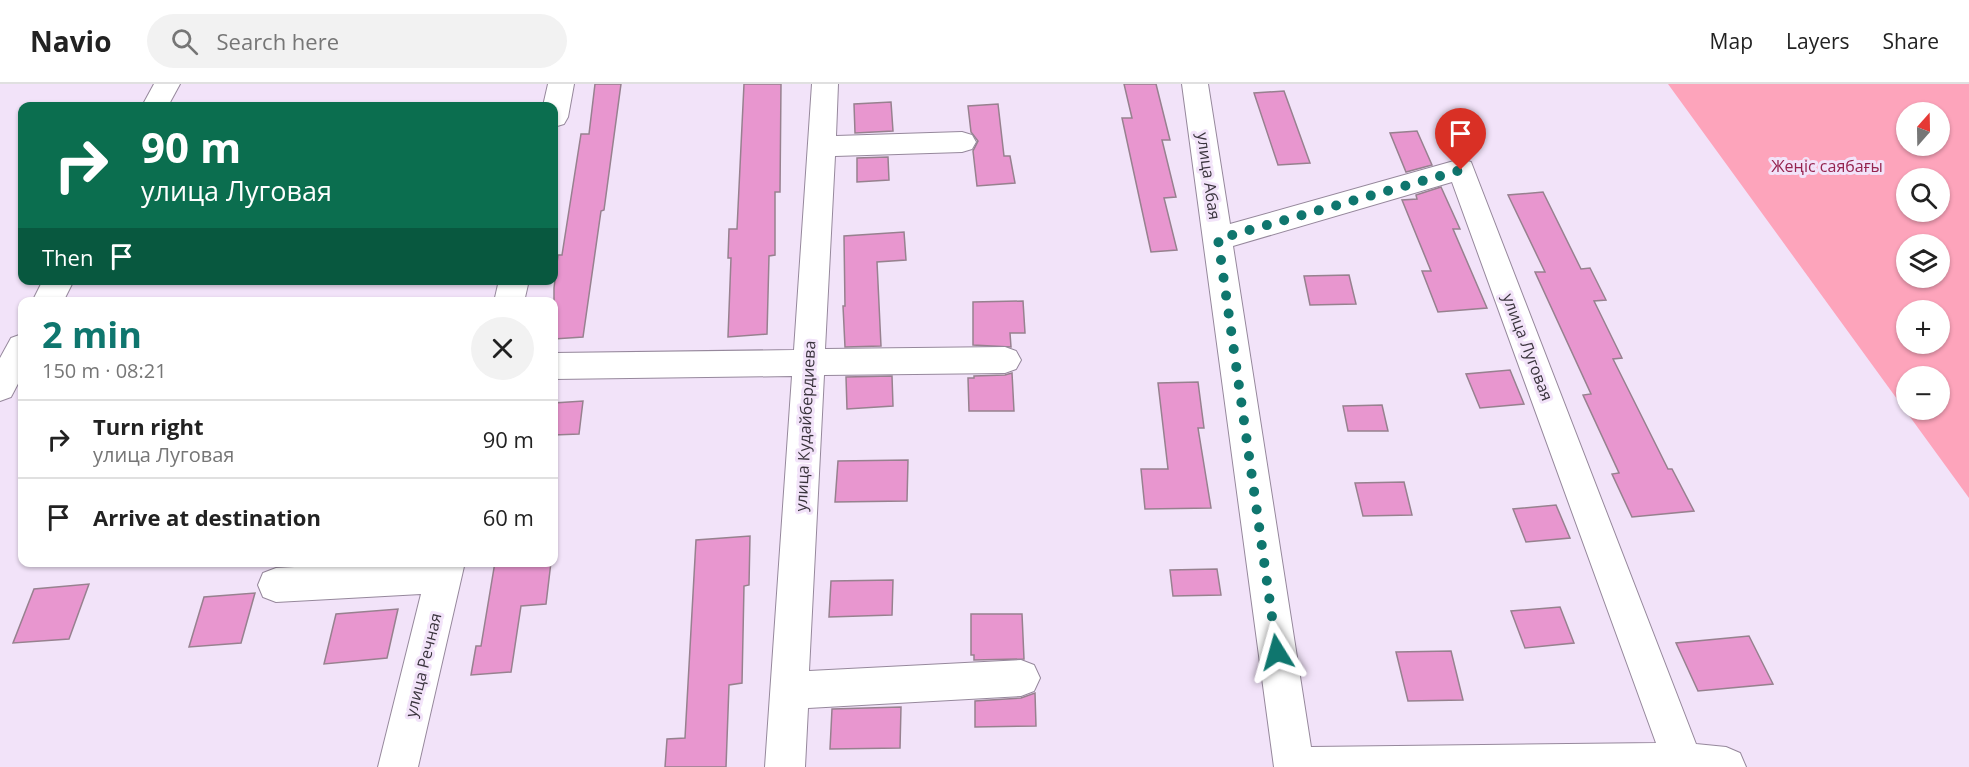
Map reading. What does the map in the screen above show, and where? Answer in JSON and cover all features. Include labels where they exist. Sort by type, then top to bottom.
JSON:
[{"type":"street","points":[[157,102],[167,84]]},
{"type":"street","points":[[557,102],[561,84]]},
{"type":"street","name":"улица Кудайбердиева","points":[[785,767],[825,84]]},
{"type":"street","name":"улица Абая","points":[[1195,84],[1294,767]]},
{"type":"street","points":[[821,146],[962,142]]},
{"type":"street","name":"улица Луговая","points":[[1218,239],[1461,170],[1683,762]]},
{"type":"street","points":[[558,366],[1005,360]]},
{"type":"street","points":[[276,585],[446,569]]},
{"type":"street","name":"улица Речная","points":[[398,767],[446,569]]},
{"type":"street","points":[[790,690],[1021,678]]},
{"type":"street","points":[[1294,767],[1683,762],[1725,767]]},
{"type":"green space","name":"Жеңіс саябағы","points":[[1668,84],[1969,84],[1969,498],[1912,420],[1950,420],[1950,366],[1896,366],[1896,398]]},
{"type":"building","points":[[595,84],[621,84],[604,210],[601,211],[583,337],[558,339],[558,297],[554,297],[554,288],[554,285],[558,285],[558,255],[562,255],[581,134],[589,134]]},
{"type":"building","points":[[744,84],[781,84],[780,192],[775,192],[775,255],[769,256],[767,334],[728,337],[731,258],[728,258],[729,229],[737,229]]},
{"type":"building","points":[[1124,84],[1156,84],[1170,140],[1162,140],[1176,197],[1164,198],[1177,250],[1151,252],[1122,118],[1132,118]]},
{"type":"building","points":[[1284,91],[1310,163],[1278,165],[1254,93]]},
{"type":"building","points":[[891,102],[893,131],[855,133],[854,104]]},
{"type":"building","points":[[998,104],[1004,156],[1010,156],[1015,183],[977,186],[973,151],[978,141],[971,132],[968,106]]},
{"type":"building","points":[[1417,131],[1432,165],[1406,172],[1390,133]]},
{"type":"building","points":[[888,157],[889,180],[857,182],[857,158]]},
{"type":"building","points":[[1441,187],[1460,229],[1453,229],[1487,308],[1438,312],[1422,271],[1431,271],[1402,200],[1417,199],[1416,195]]},
{"type":"building","points":[[1543,192],[1581,269],[1590,268],[1606,300],[1594,301],[1622,358],[1613,359],[1668,469],[1672,469],[1694,511],[1632,517],[1612,474],[1619,473],[1583,395],[1591,394],[1535,272],[1545,272],[1508,195]]},
{"type":"building","points":[[904,232],[906,260],[877,262],[881,346],[845,347],[844,236]]},
{"type":"building","points":[[1349,275],[1356,304],[1310,305],[1304,276]]},
{"type":"building","points":[[1023,301],[1025,333],[1010,333],[1011,347],[973,345],[973,302]]},
{"type":"building","points":[[1510,370],[1524,404],[1480,408],[1466,374]]},
{"type":"building","points":[[1012,373],[1014,411],[969,411],[968,378]]},
{"type":"building","points":[[892,376],[893,406],[847,409],[846,377]]},
{"type":"building","points":[[1198,382],[1204,428],[1198,428],[1211,508],[1145,509],[1141,469],[1168,469],[1158,383]]},
{"type":"building","points":[[583,401],[579,434],[558,435],[558,403]]},
{"type":"building","points":[[1382,405],[1388,431],[1348,431],[1343,406]]},
{"type":"building","points":[[908,460],[907,501],[835,502],[838,461]]},
{"type":"building","points":[[1404,482],[1412,515],[1363,516],[1355,483]]},
{"type":"building","points":[[1556,505],[1570,538],[1526,542],[1513,509]]},
{"type":"building","points":[[750,536],[749,585],[744,586],[742,683],[729,685],[726,767],[665,767],[667,739],[685,738],[696,540]]},
{"type":"building","points":[[494,567],[550,567],[546,604],[521,606],[511,672],[471,675],[476,646],[481,646]]},
{"type":"building","points":[[1217,569],[1221,595],[1173,596],[1170,570]]},
{"type":"building","points":[[893,580],[892,615],[829,617],[831,581]]},
{"type":"building","points":[[89,584],[69,639],[13,643],[34,589]]},
{"type":"building","points":[[255,593],[241,643],[189,647],[204,597]]},
{"type":"building","points":[[1560,607],[1574,643],[1525,648],[1511,611]]},
{"type":"building","points":[[398,609],[387,658],[324,664],[336,614]]},
{"type":"building","points":[[971,614],[1022,614],[1024,659],[974,660],[974,655],[971,655]]},
{"type":"building","points":[[1749,636],[1773,684],[1698,691],[1676,643]]},
{"type":"building","points":[[1451,651],[1463,700],[1408,701],[1396,652]]},
{"type":"building","points":[[1035,693],[1036,726],[975,727],[975,701],[1021,698]]},
{"type":"building","points":[[901,707],[900,748],[830,749],[832,709]]},
{"type":"route","points":[[1277,652],[1218,239],[1461,170]]}]
